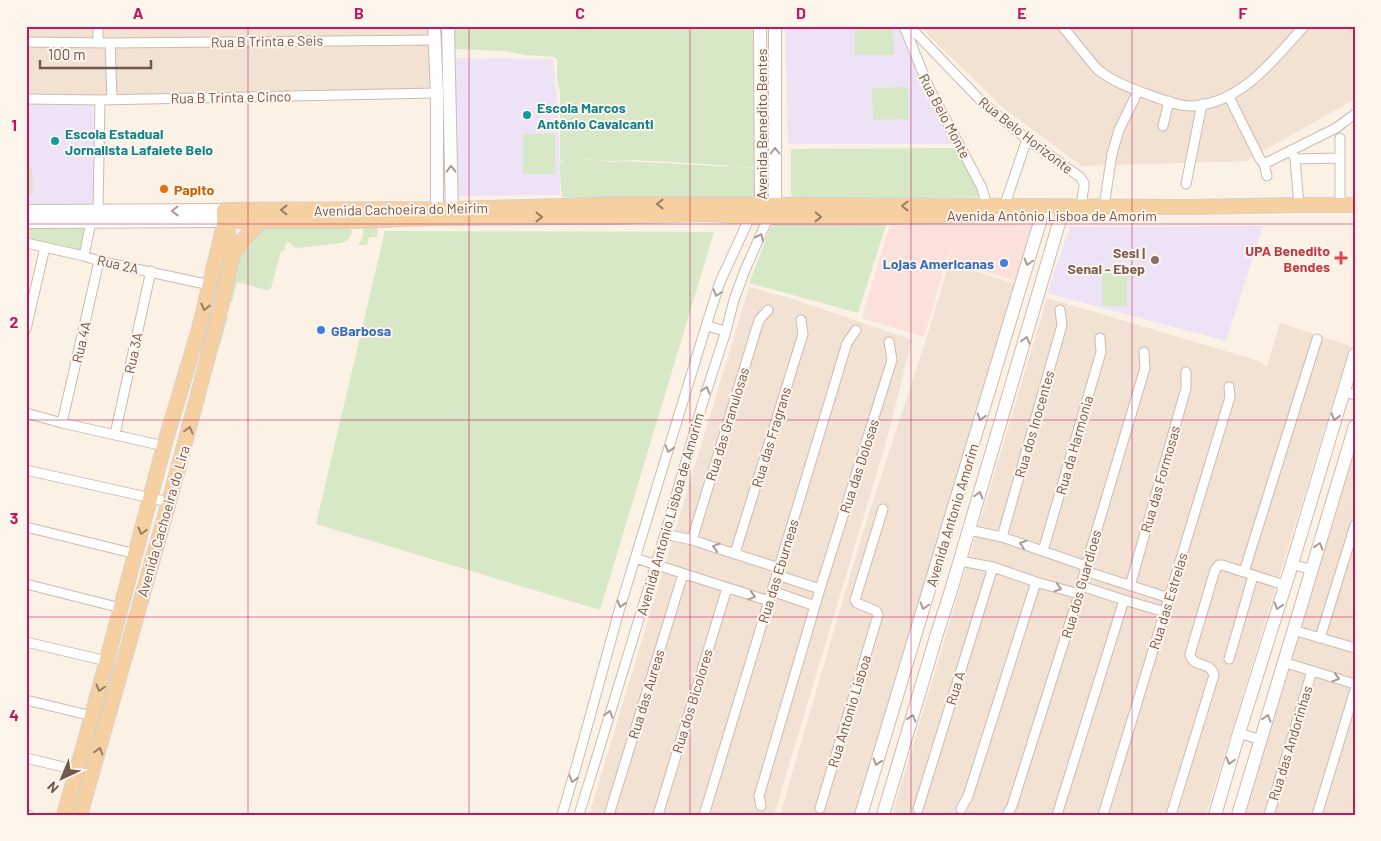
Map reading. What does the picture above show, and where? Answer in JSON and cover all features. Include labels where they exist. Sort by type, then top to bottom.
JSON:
[{"type":"main road","name":"Avenida Cachoeira do Meirim","points":[[224,219],[445,213],[629,204],[769,209]]},
{"type":"main road","name":"Avenida Antônio Lisboa de Amorim","points":[[1063,210],[1081,206],[1355,205]]},
{"type":"main road","name":"Avenida Antônio Lisboa de Amorim","points":[[750,217],[769,209],[987,206],[1041,210],[1355,214]]},
{"type":"main road","name":"Avenida Antônio Lisboa de Amorim","points":[[769,209],[860,218],[1022,214],[1041,210]]},
{"type":"main road","name":"Avenida Cachoeira do Meirim","points":[[224,219],[349,221],[445,213],[607,218],[707,214],[750,217]]},
{"type":"main road","name":"Avenida Cachoeira do Lira","points":[[80,815],[169,502],[222,303],[227,253],[224,219]]},
{"type":"main road","points":[[227,253],[237,246],[262,221]]},
{"type":"main road","name":"Avenida Cachoeira do Lira","points":[[64,815],[164,446],[199,329],[210,285],[227,253]]},
{"type":"street","points":[[98,26],[98,42]]},
{"type":"street","points":[[434,26],[436,93],[445,213]]},
{"type":"street","points":[[445,213],[448,26]]},
{"type":"street","name":"Avenida Benedito Bentes","points":[[760,26],[769,209]]},
{"type":"street","name":"Avenida Benedito Bentes","points":[[769,209],[775,26]]},
{"type":"street","name":"Rua Belo Monte","points":[[904,26],[929,88],[979,180],[987,206]]},
{"type":"street","name":"Rua Belo Horizonte","points":[[910,26],[984,104],[1082,180],[1084,186],[1081,206]]},
{"type":"street","points":[[1062,26],[1097,69],[1113,79],[1138,91],[1191,106],[1229,97],[1261,72],[1304,26]]},
{"type":"street","name":"Rua B Trinta e Seis","points":[[26,42],[435,40]]},
{"type":"street","points":[[110,42],[112,99]]},
{"type":"street","points":[[1104,206],[1112,154],[1120,130],[1138,91]]},
{"type":"street","name":"Rua B Trinta e Cinco","points":[[26,99],[100,100],[436,93]]},
{"type":"street","points":[[1229,97],[1264,164],[1267,176]]},
{"type":"street","points":[[84,256],[94,216],[100,100]]},
{"type":"street","points":[[1163,126],[1169,101]]},
{"type":"street","points":[[1186,184],[1202,104]]},
{"type":"street","points":[[1264,164],[1293,155],[1355,114]]},
{"type":"street","points":[[1340,138],[1340,205]]},
{"type":"street","points":[[1004,207],[1027,139]]},
{"type":"street","points":[[1293,155],[1340,158]]},
{"type":"street","points":[[1293,155],[1299,205]]},
{"type":"street","name":"Avenida Antonio Lisboa de Amorim","points":[[579,815],[734,300],[769,209]]},
{"type":"street","name":"Avenida Antonio Amorim","points":[[861,815],[917,631],[944,524],[968,461],[1020,291],[1040,222],[1041,210]]},
{"type":"street","name":"Avenida Antonio Amorim","points":[[883,815],[1063,210]]},
{"type":"street","name":"Avenida Cachoeira do Meirim","points":[[26,211],[94,216],[224,219]]},
{"type":"street","name":"Avenida Cachoeira do Meirim","points":[[26,222],[94,216]]},
{"type":"street","name":"Avenida Antonio Lisboa de Amorim","points":[[562,815],[619,611],[706,326],[720,282],[750,217]]},
{"type":"street","name":"Rua 2A","points":[[26,243],[210,285]]},
{"type":"street","points":[[26,329],[45,248]]},
{"type":"street","name":"Rua 4A","points":[[62,423],[99,261]]},
{"type":"street","name":"Rua 3A","points":[[115,434],[151,271]]},
{"type":"street","points":[[1020,291],[1038,298]]},
{"type":"street","name":"Rua das Granulosas","points":[[692,540],[759,320],[768,310]]},
{"type":"street","name":"Rua dos Inocentes","points":[[1002,537],[1062,325],[1060,310]]},
{"type":"street","name":"Rua das Fragrans","points":[[736,553],[803,334],[800,320]]},
{"type":"street","points":[[706,326],[726,331]]},
{"type":"street","name":"Rua das Eburneas","points":[[704,815],[847,343],[856,330]]},
{"type":"street","name":"Rua da Harmonia","points":[[1043,550],[1102,352],[1100,338]]},
{"type":"street","points":[[1244,572],[1317,339]]},
{"type":"street","name":"Rua das Dolosas","points":[[761,806],[759,796],[820,589],[892,360],[889,342]]},
{"type":"street","name":"Rua dos Guardioes","points":[[1007,815],[1012,806],[1080,590],[1145,368],[1144,352]]},
{"type":"street","points":[[1215,815],[1284,585],[1349,393],[1355,354]]},
{"type":"street","name":"Rua das Formosas","points":[[1130,586],[1186,388],[1186,372]]},
{"type":"street","name":"Rua das Estrelas","points":[[1103,815],[1230,397],[1229,387]]},
{"type":"street","points":[[26,414],[164,446]]},
{"type":"street","points":[[1238,815],[1355,426]]},
{"type":"street","points":[[968,461],[988,467]]},
{"type":"street","points":[[26,470],[169,502]]},
{"type":"street","name":"Rua Antonio Lisboa","points":[[820,808],[878,614],[876,611],[855,600],[883,509]]},
{"type":"street","points":[[1320,638],[1355,526]]},
{"type":"street","points":[[26,528],[136,554]]},
{"type":"street","name":"Avenida Antonio Amorim","points":[[969,530],[1002,537],[1043,550],[1130,586],[1169,598]]},
{"type":"street","points":[[665,534],[736,553],[820,589]]},
{"type":"street","points":[[635,558],[769,601]]},
{"type":"street","name":"Avenida Antonio Amorim","points":[[960,561],[992,567],[1036,582],[1124,600],[1165,612]]},
{"type":"street","points":[[1292,564],[1312,570]]},
{"type":"street","points":[[1171,815],[1214,675],[1209,667],[1194,662],[1190,654],[1216,567],[1222,565],[1284,585]]},
{"type":"street","name":"Rua A","points":[[918,809],[992,567]]},
{"type":"street","name":"Rua das Aureas","points":[[609,815],[683,574]]},
{"type":"street","points":[[1229,659],[1253,576]]},
{"type":"street","points":[[961,809],[968,796],[1036,582]]},
{"type":"street","points":[[26,584],[121,608]]},
{"type":"street","name":"Rua dos Bicolores","points":[[658,815],[727,588]]},
{"type":"street","points":[[772,591],[815,606]]},
{"type":"street","points":[[1057,815],[1124,600]]},
{"type":"street","points":[[1293,630],[1355,648]]},
{"type":"street","points":[[917,631],[936,637]]},
{"type":"street","points":[[26,642],[107,661]]},
{"type":"street","points":[[1283,662],[1355,684]]},
{"type":"street","name":"Rua das Andorinhas","points":[[1269,815],[1312,671]]},
{"type":"street","points":[[1317,815],[1355,690]]},
{"type":"street","points":[[26,700],[92,716]]},
{"type":"street","points":[[1239,732],[1261,740]]},
{"type":"street","points":[[26,758],[76,770]]},
{"type":"shaded area","points":[[26,26],[436,26],[437,93],[26,99]]},
{"type":"shaded area","points":[[785,26],[903,26],[953,144],[788,144]]},
{"type":"shaded area","points":[[922,26],[1355,26],[1355,99],[1246,161],[1082,166],[1003,108],[929,36]]},
{"type":"shaded area","points":[[454,58],[553,59],[558,111],[560,195],[456,196]]},
{"type":"shaded area","points":[[26,102],[93,102],[94,201],[92,205],[26,206]]},
{"type":"shaded area","points":[[891,220],[1036,225],[1019,282],[948,260],[954,245],[947,258],[924,337],[862,318]]},
{"type":"shaded area","name":"Sesi | Senai - Ebep","points":[[1263,226],[1226,341],[1047,293],[1070,227]]},
{"type":"shaded area","points":[[949,263],[1019,285],[981,421],[939,535],[855,815],[780,815],[860,541]]},
{"type":"shaded area","points":[[749,287],[790,298],[912,340],[885,446],[774,815],[589,815]]},
{"type":"shaded area","points":[[1047,298],[1259,361],[1267,367],[1280,323],[1350,346],[1206,815],[892,815]]},
{"type":"shaded area","points":[[1355,446],[1355,815],[1244,815]]},
{"type":"green space","points":[[453,26],[757,26],[760,168],[735,167],[762,169],[760,201],[562,197],[559,163],[565,160],[560,161],[560,92],[557,79],[557,59],[554,57],[505,51],[454,49]],"holes":[[[573,158],[612,161],[635,160],[732,167],[614,162]]]},
{"type":"green space","points":[[855,26],[893,26],[894,55],[855,55]]},
{"type":"green space","points":[[908,87],[909,119],[873,120],[872,88]]},
{"type":"green space","points":[[523,134],[555,134],[555,174],[523,174]]},
{"type":"green space","points":[[959,148],[980,195],[977,197],[796,199],[791,194],[791,149]]},
{"type":"green space","points":[[26,167],[32,167],[33,195],[26,195]]},
{"type":"green space","points":[[772,224],[886,225],[858,313],[749,283]]},
{"type":"green space","points":[[26,226],[84,226],[81,251],[26,239]]},
{"type":"green space","points":[[254,227],[348,227],[352,231],[349,239],[341,243],[296,248],[287,241],[284,251],[281,251],[271,288],[267,290],[237,282],[232,302],[228,301],[234,240],[243,231]]},
{"type":"green space","points":[[363,228],[378,228],[377,237],[369,237],[367,245],[358,245],[363,237]]},
{"type":"green space","points":[[385,231],[714,232],[600,610],[316,524]]},
{"type":"green space","points":[[1102,267],[1127,267],[1127,306],[1102,306]]},
{"type":"green space","points":[[214,314],[228,317],[219,348],[209,343],[206,335],[210,316]]},
{"type":"place","name":"Escola Marcos Antônio Cavalcanti","points":[[527,115]]},
{"type":"place","name":"Escola Estadual Jornalista Lafaiete Belo","points":[[55,141]]},
{"type":"place","name":"Papito","points":[[164,189]]},
{"type":"place","name":"UPA Benedito Bendes","points":[[1341,258]]},
{"type":"place","name":"Sesi | Senai - Ebep","points":[[1155,260]]},
{"type":"place","name":"Lojas Americanas","points":[[1004,263]]},
{"type":"place","name":"GBarbosa","points":[[321,330]]}]
